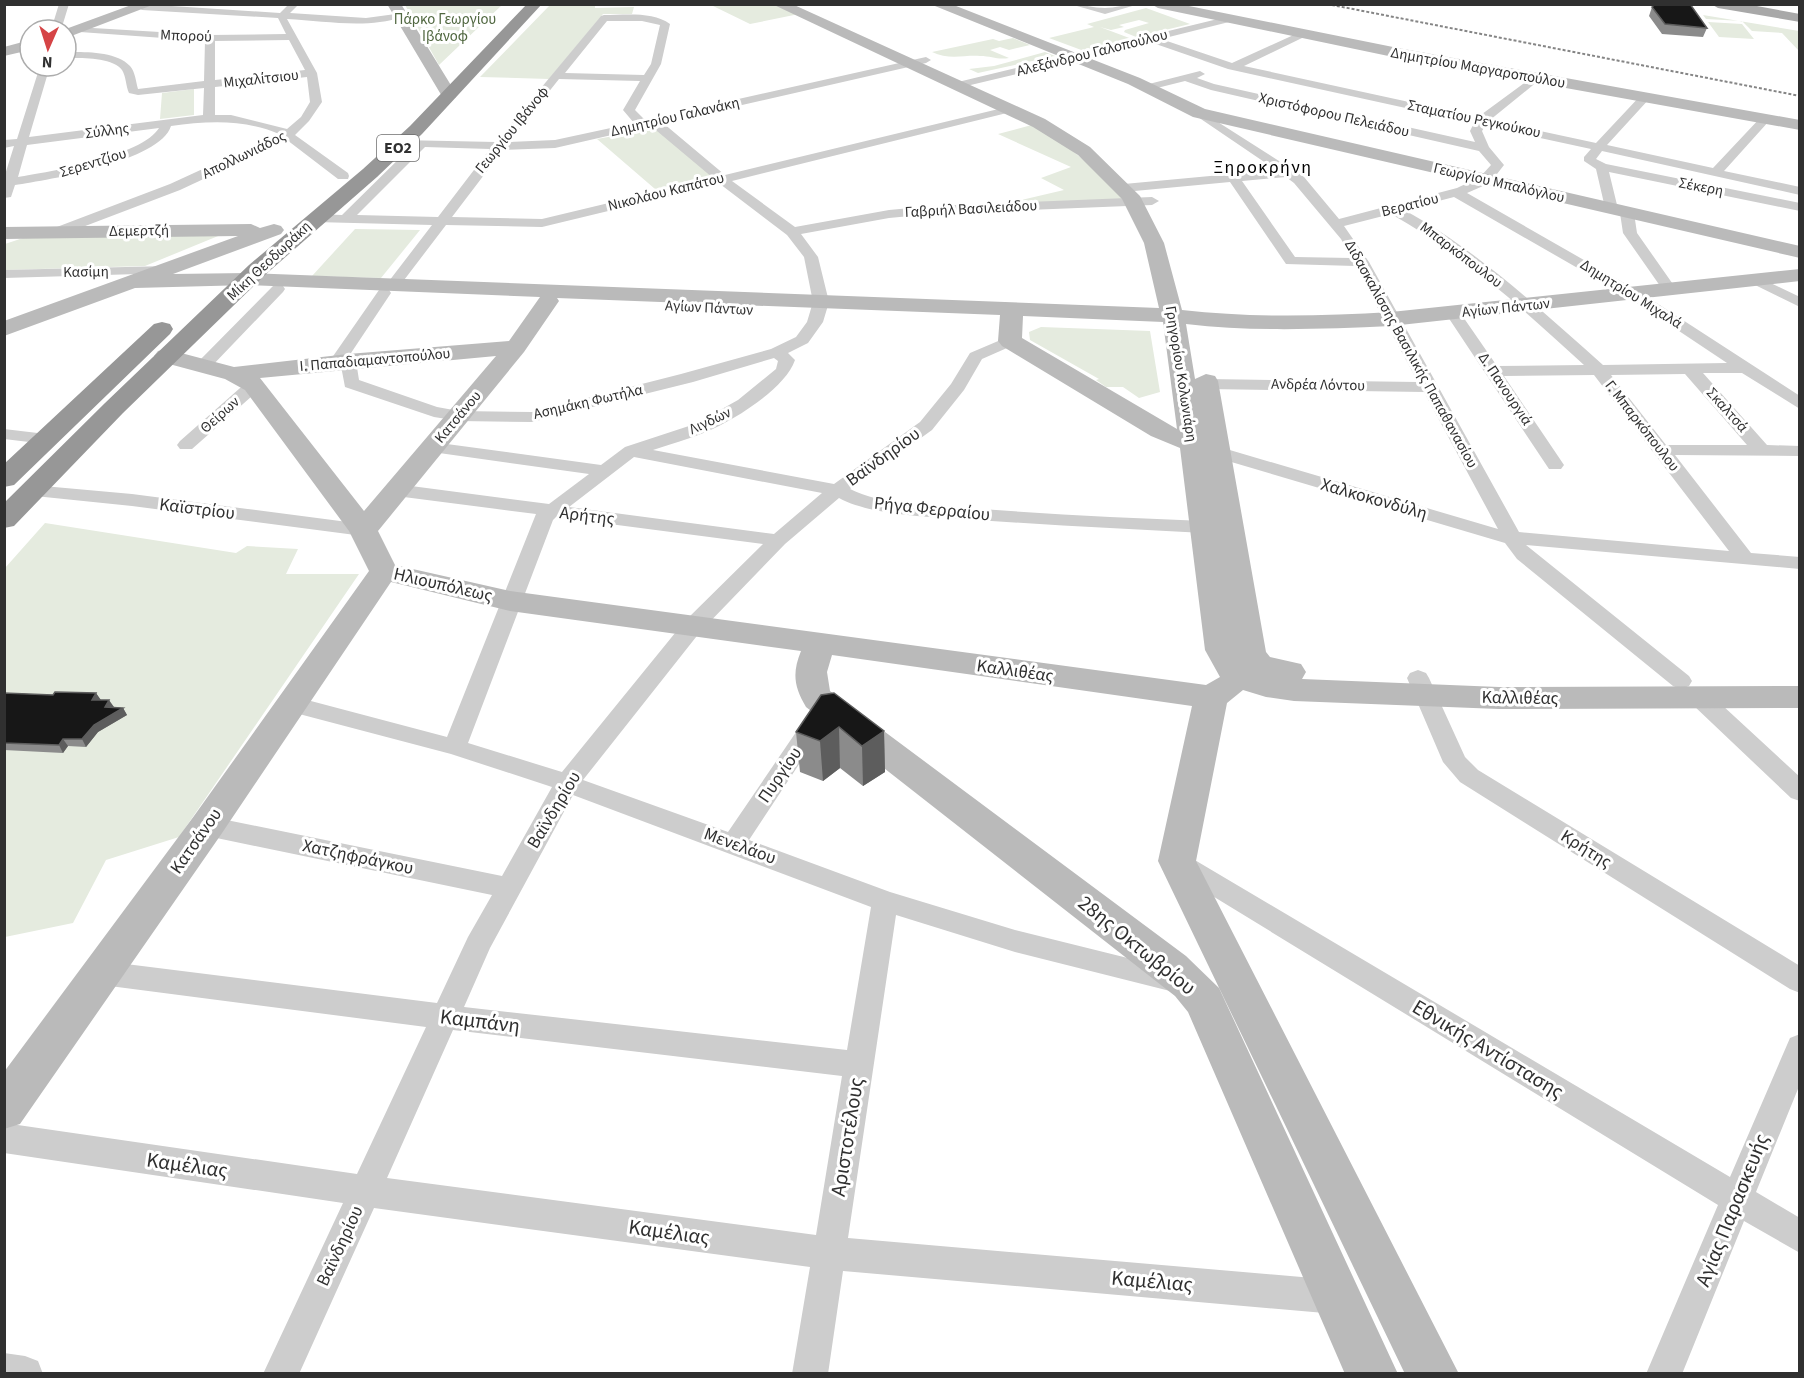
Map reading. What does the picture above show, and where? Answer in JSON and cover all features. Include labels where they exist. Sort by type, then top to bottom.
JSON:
[{"type":"highway","name":"Μίκη Θεοδωράκη","points":[[4,520],[166,356],[244,283],[315,218],[412,143],[445,89],[517,4]]},
{"type":"highway","name":"Μίκη Θεοδωράκη","points":[[4,479],[211,284],[445,89],[535,4]]},
{"type":"main road","name":"Γρηγορίου Κολωνιάρη","points":[[779,4],[909,64],[1027,105],[1089,139],[1116,161],[1176,251]]},
{"type":"main road","name":"Γρηγορίου Κολωνιάρη","points":[[802,4],[926,60],[965,84],[1063,136],[1138,194],[1154,243],[1190,316],[1207,384],[1205,448],[1204,526],[1221,650],[1229,667],[1250,672],[1250,653],[1205,448],[1190,316]]},
{"type":"main road","name":"Διδασκαλίσσης Βασιλικής Παπαθανασίου","points":[[937,4],[1149,87],[1200,113]]},
{"type":"main road","name":"Δημητρίου Μαργαροπούλου","points":[[1158,4],[1298,36],[1800,125]]},
{"type":"main road","points":[[1718,4],[1800,18]]},
{"type":"main road","points":[[1754,4],[1800,12]]},
{"type":"main road","points":[[78,30],[145,6]]},
{"type":"main road","points":[[397,10],[445,89]]},
{"type":"main road","name":"Γεωργίου Μπαλόγλου","points":[[1200,113],[1800,252]]},
{"type":"main road","points":[[4,329],[274,230]]},
{"type":"main road","name":"Δεμερτζή","points":[[4,233],[274,230]]},
{"type":"main road","name":"Αγίων Πάντων","points":[[211,284],[244,283],[789,306],[1011,324],[1190,316],[1333,322],[1454,314],[1800,274]]},
{"type":"main road","points":[[134,282],[211,284]]},
{"type":"main road","name":"Αγίων Πάντων","points":[[244,283],[278,289],[388,289],[548,301],[789,306]]},
{"type":"main road","points":[[109,291],[211,284]]},
{"type":"main road","name":"Κατσάνου","points":[[363,530],[516,347],[548,301]]},
{"type":"main road","name":"Χαλκοκονδύλη","points":[[1011,324],[1146,423],[1205,448]]},
{"type":"main road","name":"Ι. Παπαδιαμαντοπούλου","points":[[244,380],[342,362],[516,347]]},
{"type":"main road","points":[[166,356],[204,365],[244,380]]},
{"type":"main road","name":"Ηλιουπόλεως","points":[[244,380],[363,530],[384,571],[510,601],[820,645]]},
{"type":"main road","name":"Κατσάνου","points":[[11,1092],[102,973],[384,571]]},
{"type":"main road","name":"Καλλιθέας","points":[[820,645],[1211,697]]},
{"type":"main road","name":"28ης Οκτωβρίου","points":[[820,645],[810,668],[810,682],[818,699],[1190,984],[1204,1001],[1372,1374]]},
{"type":"main road","points":[[1250,672],[1211,697],[1177,861],[1433,1374]]},
{"type":"main road","name":"Καλλιθέας","points":[[1250,672],[1266,686],[1285,689],[1422,687],[1691,690],[1800,697]]},
{"type":"main road","name":"Καλλιθέας","points":[[1691,690],[1800,677]]},
{"type":"street","points":[[283,16],[296,4]]},
{"type":"street","points":[[645,4],[641,17],[665,24],[656,64],[629,110],[792,232],[811,257],[827,308],[806,337],[792,347],[777,352]]},
{"type":"street","points":[[1074,4],[1105,11],[1135,4]]},
{"type":"street","points":[[145,6],[372,21],[387,19],[397,10]]},
{"type":"street","name":"Απολλωνιάδος","points":[[54,232],[175,187],[242,158],[287,135],[305,119],[315,105],[312,73],[283,25],[283,16]]},
{"type":"street","name":"Γεωργίου Ιβάνοφ","points":[[342,362],[388,289],[499,146],[604,18],[641,17]]},
{"type":"street","name":"Αλεξάνδρου Γαλοπούλου","points":[[965,84],[1226,20]]},
{"type":"street","name":"Μπορού","points":[[78,32],[210,38],[292,37]]},
{"type":"street","points":[[1149,87],[1246,62],[1298,36]]},
{"type":"street","points":[[209,118],[210,38]]},
{"type":"street","name":"Σταματίου Ρεγκούκου","points":[[1152,39],[1233,66],[1800,191]]},
{"type":"street","points":[[78,56],[117,62],[127,69],[134,92],[152,108]]},
{"type":"street","name":"Δημητρίου Γαλανάκη","points":[[412,143],[499,146],[555,144],[926,60]]},
{"type":"street","name":"Μιχαλίτσιου","points":[[152,108],[210,84],[312,73]]},
{"type":"street","points":[[556,76],[648,78]]},
{"type":"street","points":[[4,198],[7,182],[41,78]]},
{"type":"street","name":"Χριστόφορου Πελειάδου","points":[[1186,78],[1208,87],[1483,148]]},
{"type":"street","points":[[1485,180],[1498,165],[1483,148],[1476,132],[1482,120],[1533,79]]},
{"type":"street","points":[[1646,96],[1590,159],[1602,167],[1629,232],[1670,290]]},
{"type":"street","name":"Σύλλης","points":[[4,144],[22,142],[152,108],[166,123],[209,118],[255,123],[276,129],[343,176]]},
{"type":"street","name":"Νικολάου Καπάτου","points":[[315,218],[542,223],[1011,109]]},
{"type":"street","name":"Διδασκαλίσσης Βασιλικής Παπαθανασίου","points":[[1200,113],[1290,173],[1310,190],[1336,224],[1362,262],[1512,538],[1528,559],[1691,690],[1800,792]]},
{"type":"street","points":[[1716,172],[1765,119]]},
{"type":"street","name":"Σερεντζίου","points":[[7,182],[80,170],[110,161],[154,139],[163,132],[166,123]]},
{"type":"street","points":[[345,219],[412,143]]},
{"type":"street","name":"Σέκερη","points":[[1602,167],[1800,207]]},
{"type":"street","name":"Γαβριήλ Βασιλειάδου","points":[[792,232],[889,214],[1138,194],[1233,178],[1290,173]]},
{"type":"street","points":[[1233,178],[1291,261],[1362,262]]},
{"type":"street","points":[[1736,194],[1747,179]]},
{"type":"street","name":"Βερατίου","points":[[1336,224],[1457,193],[1485,180]]},
{"type":"street","name":"Δημητρίου Μιχαλά","points":[[1457,193],[1632,294],[1800,404]]},
{"type":"street","name":"Μπαρκόπουλου","points":[[1392,209],[1425,227],[1527,305]]},
{"type":"street","name":"Κασίμη","points":[[4,274],[167,270]]},
{"type":"street","points":[[1756,280],[1800,303]]},
{"type":"street","points":[[204,365],[278,289]]},
{"type":"street","name":"Γ. Μπαρκόπουλου","points":[[1527,305],[1598,369],[1744,558]]},
{"type":"street","name":"Δ. Πανουργιά","points":[[1454,314],[1555,465]]},
{"type":"street","name":"Βαϊνδηρίου","points":[[281,1374],[478,945],[567,783],[692,627],[778,540],[837,490],[926,426],[958,386],[976,356],[1011,324]]},
{"type":"street","name":"Ασημάκη Φωτήλα","points":[[342,362],[354,385],[434,412],[459,416],[532,417],[687,378],[777,352]]},
{"type":"street","name":"Λιγδών","points":[[455,747],[542,519],[633,451],[701,428],[744,404],[783,371],[787,360],[777,352]]},
{"type":"street","points":[[1492,371],[1746,368]]},
{"type":"street","name":"Σκαλτσά","points":[[1690,369],[1763,452]]},
{"type":"street","name":"Θείρων","points":[[186,445],[244,380]]},
{"type":"street","name":"Ανδρέα Λόντου","points":[[1207,384],[1429,387]]},
{"type":"street","points":[[4,434],[46,439]]},
{"type":"street","points":[[432,447],[605,471]]},
{"type":"street","name":"Χαλκοκονδύλη","points":[[1205,448],[1512,538],[1800,563]]},
{"type":"street","points":[[1661,450],[1800,451]]},
{"type":"street","name":"Ρήγα Φερραίου","points":[[633,451],[837,490],[858,501],[928,511],[1051,520],[1204,526]]},
{"type":"street","name":"Αρήτης","points":[[396,490],[778,540]]},
{"type":"street","name":"Καϊστρίου","points":[[32,491],[132,500],[363,530]]},
{"type":"street","name":"Κρήτης","points":[[1422,687],[1455,762],[1465,773],[1800,981]]},
{"type":"street","name":"Μενελάου","points":[[292,704],[455,747],[567,783],[734,843],[885,901],[1015,941],[1190,984]]},
{"type":"street","name":"Πυργίου","points":[[734,843],[826,706]]},
{"type":"street","name":"Χατζηφράγκου","points":[[207,826],[508,888]]},
{"type":"street","name":"Εθνικής Αντίστασης","points":[[1177,861],[1800,1237]]},
{"type":"street","name":"Αριστοτέλους","points":[[810,1374],[885,901]]},
{"type":"street","name":"Καμπάνη","points":[[102,973],[446,1017],[858,1065]]},
{"type":"street","name":"Αγίας Παρασκευής","points":[[1664,1374],[1800,1047]]},
{"type":"street","name":"Καμέλιας","points":[[4,1138],[366,1191],[829,1253],[1336,1297]]},
{"type":"street","points":[[4,1371],[25,1374]]},
{"type":"green space","name":"Πάρκο Γεωργίου Ιβάνοφ","points":[[405,5],[502,5],[439,65]]},
{"type":"green space","points":[[550,5],[595,5],[595,8],[634,7],[632,14],[603,14],[549,79],[480,77]]},
{"type":"green space","points":[[711,5],[779,5],[799,14],[750,24]]},
{"type":"green space","points":[[1146,8],[1190,24],[1136,37],[1124,32],[1125,30],[1149,23],[1139,20],[1119,25],[1124,27],[1111,30],[1100,27],[1132,39],[1084,51],[1049,38],[1094,27],[1087,24]]},
{"type":"green space","points":[[1703,15],[1738,21],[1706,19]]},
{"type":"green space","points":[[1708,22],[1742,24],[1754,39],[1719,37]]},
{"type":"green space","points":[[1743,22],[1799,31],[1799,51],[1782,33],[1752,31]]},
{"type":"green space","points":[[1013,38],[1030,45],[1009,50],[1000,47],[990,50],[1009,58],[950,57],[932,52],[993,39],[999,41]]},
{"type":"green space","points":[[1045,52],[1055,56],[978,73],[969,69],[994,66]]},
{"type":"green space","points":[[194,89],[194,115],[160,119],[162,93]]},
{"type":"green space","points":[[1039,123],[1134,202],[1010,207],[1008,203],[1064,190],[1041,178],[1071,167],[998,134]]},
{"type":"green space","points":[[658,128],[719,175],[655,189],[597,139]]},
{"type":"green space","points":[[355,229],[420,230],[381,278],[312,276]]},
{"type":"green space","points":[[223,234],[145,266],[5,270],[5,244],[26,237]]},
{"type":"green space","points":[[1041,327],[1150,331],[1160,392],[1139,398],[1123,387],[1106,387],[1096,380],[1099,379],[1030,340],[1029,332]]},
{"type":"green space","points":[[45,523],[236,553],[247,546],[298,549],[286,574],[359,574],[179,837],[106,860],[73,923],[5,937],[5,568]]},
{"type":"building","points":[[1655,4],[1690,4],[1707,28],[1665,24],[1652,7]]},
{"type":"building","points":[[55,692],[96,693],[92,700],[109,700],[105,707],[123,708],[94,725],[82,739],[63,739],[59,745],[4,743],[4,693],[53,695]]},
{"type":"building","points":[[834,693],[884,731],[862,746],[839,727],[820,741],[796,732],[821,695]]},
{"type":"railway","points":[[1327,4],[1800,96]]},
{"type":"district","name":"Ξηροκρήνη","points":[[1263,167]]}]
